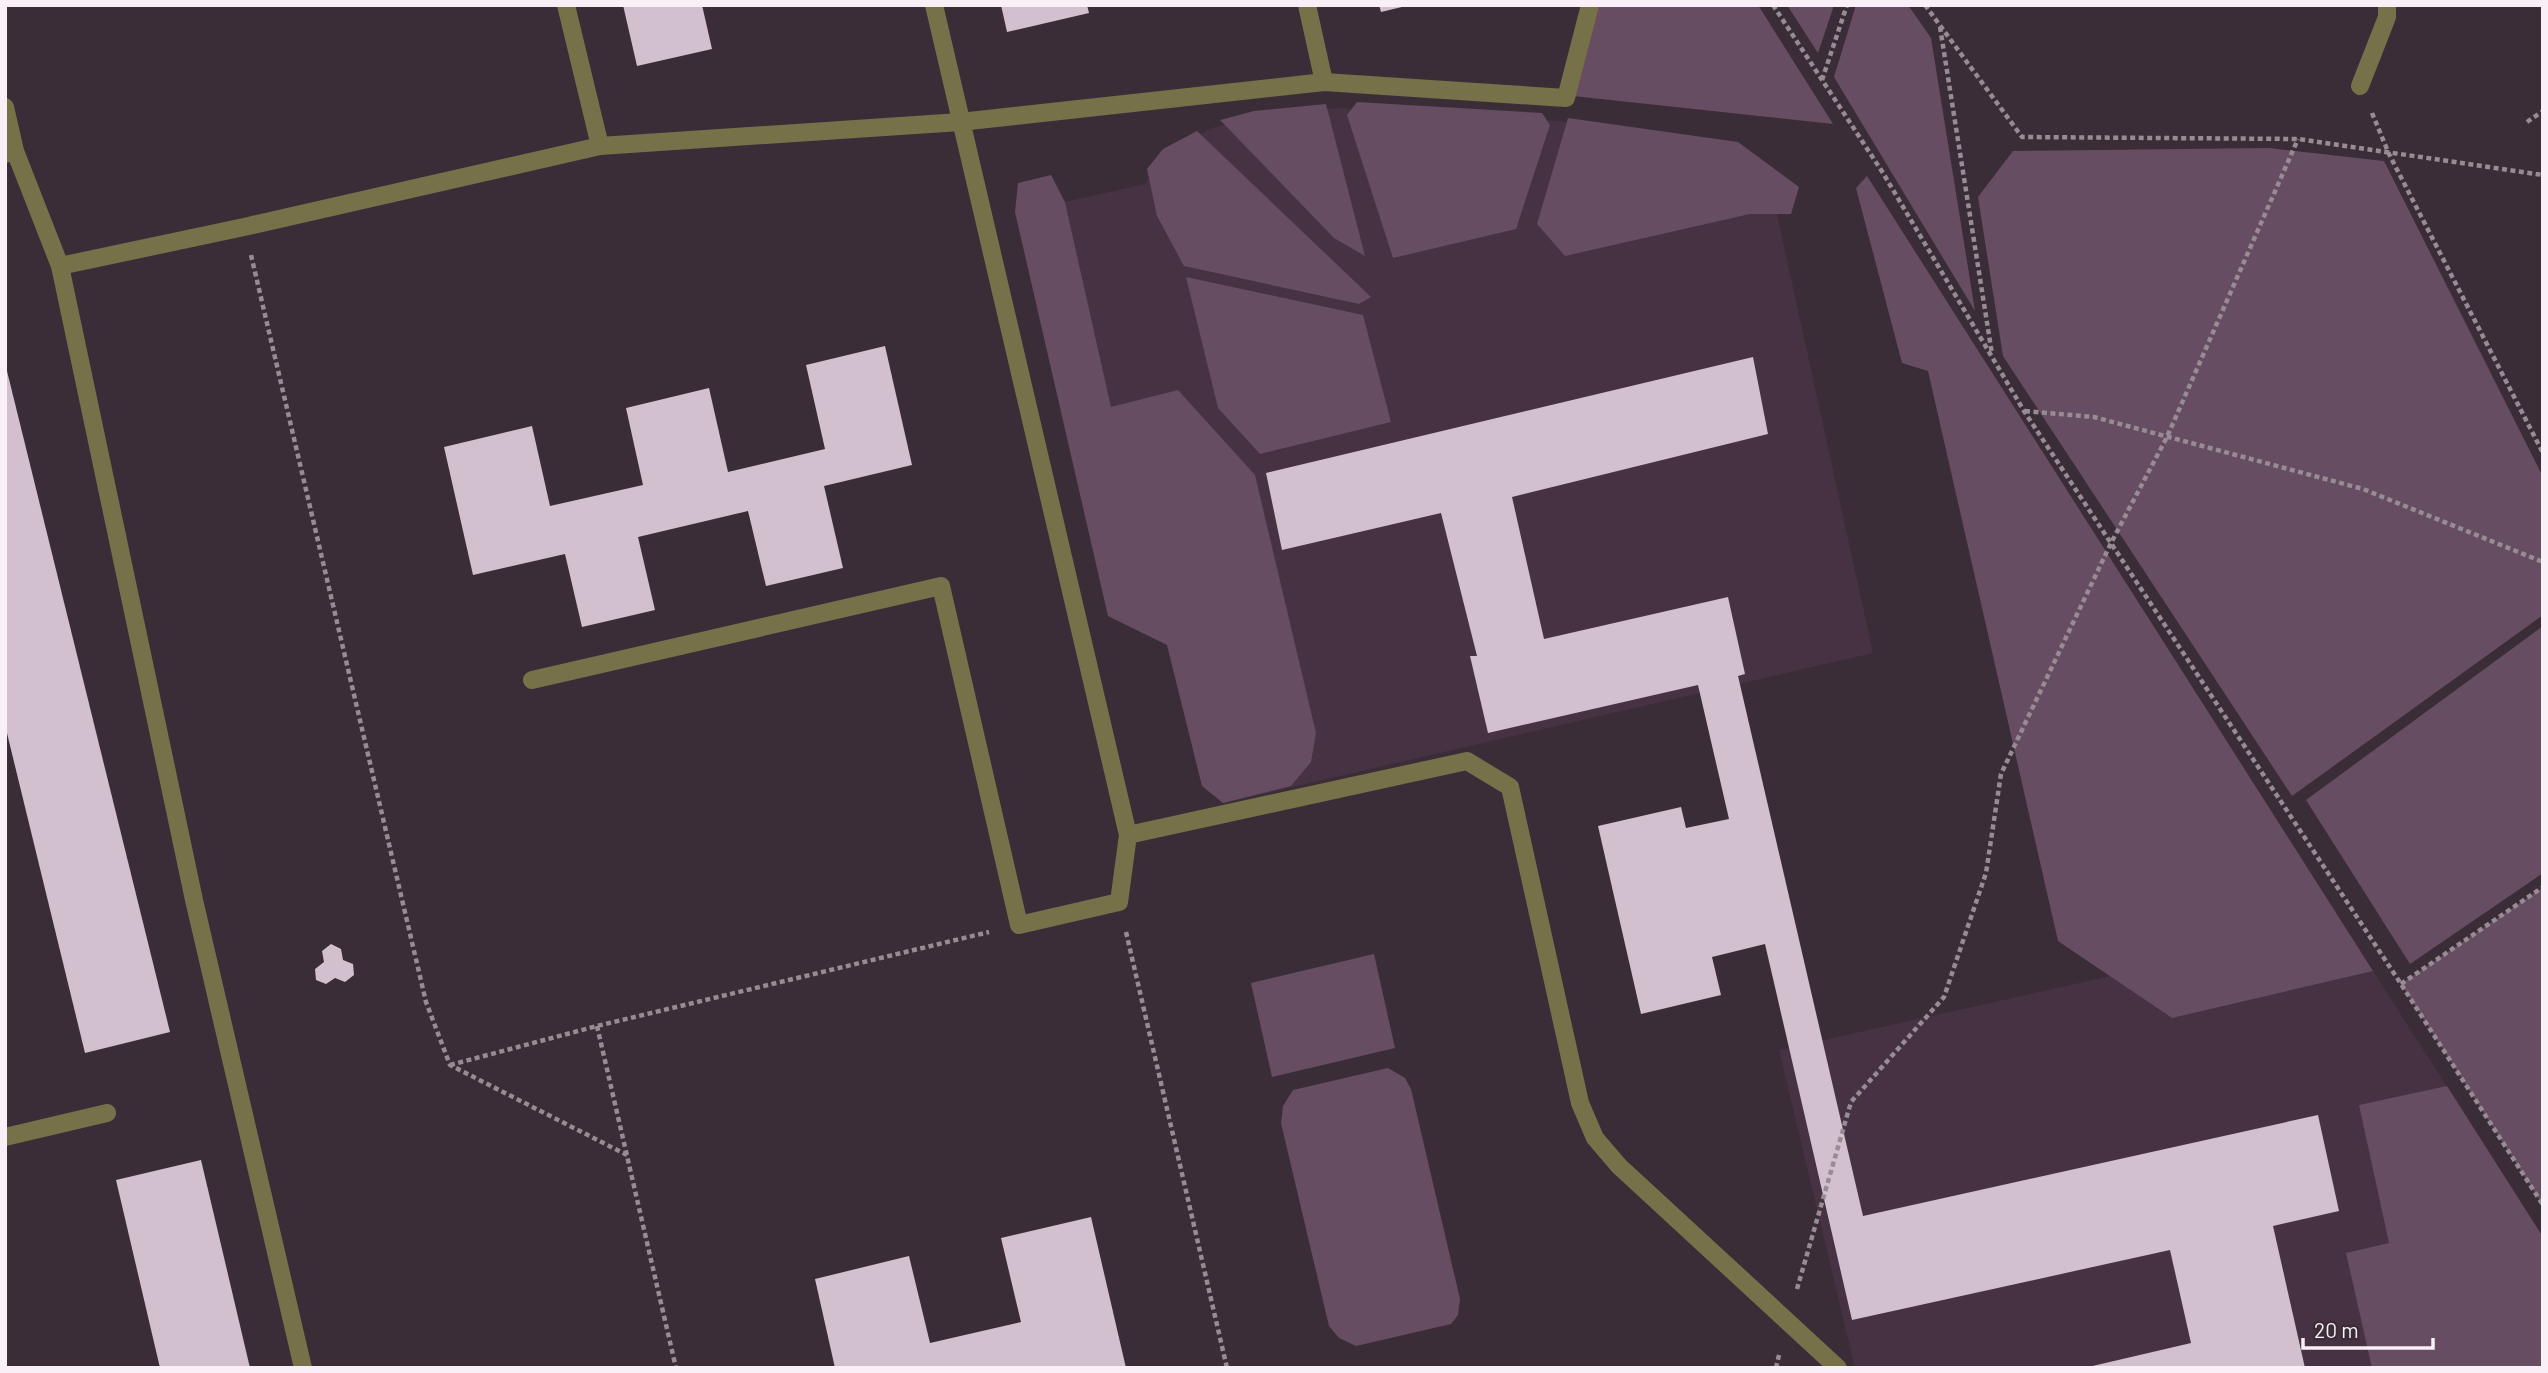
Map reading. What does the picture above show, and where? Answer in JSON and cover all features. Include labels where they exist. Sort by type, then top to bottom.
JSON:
[{"type":"lane","points":[[566,5],[600,146]]},
{"type":"lane","points":[[532,680],[941,586],[1019,925],[1119,902],[1128,835],[934,5]]},
{"type":"lane","points":[[1307,5],[1324,82]]},
{"type":"lane","points":[[60,266],[600,146],[960,122],[1324,82],[1566,98],[1590,5]]},
{"type":"lane","points":[[2360,86],[2387,17],[2387,5]]},
{"type":"lane","points":[[5,107],[10,152],[60,266],[194,900],[303,1368]]},
{"type":"lane","points":[[1128,835],[1467,761],[1510,787],[1580,1103],[1595,1138],[1619,1166],[1838,1368]]},
{"type":"lane","points":[[5,1137],[107,1113]]},
{"type":"path","points":[[1773,5],[1883,173],[2024,411],[2543,1205]]},
{"type":"path","points":[[1822,81],[1847,5]]},
{"type":"path","points":[[1925,5],[2022,137],[2298,139],[2543,175]]},
{"type":"path","points":[[1940,26],[1993,357]]},
{"type":"path","points":[[2360,86],[2389,154],[2543,453]]},
{"type":"path","points":[[2527,122],[2543,111]]},
{"type":"path","points":[[1776,1368],[1851,1102],[1944,998],[1986,873],[2001,774],[2111,543],[2167,437],[2298,139]]},
{"type":"path","points":[[244,227],[426,1002],[450,1065],[627,1155]]},
{"type":"path","points":[[2024,411],[2094,417],[2364,489],[2543,562]]},
{"type":"path","points":[[2401,984],[2543,887]]},
{"type":"path","points":[[1119,902],[1227,1368]]},
{"type":"path","points":[[450,1065],[597,1026],[1019,925]]},
{"type":"path","points":[[597,1026],[676,1368]]},
{"type":"shaded area","points":[[1599,5],[1758,5],[1833,124],[1573,96]]},
{"type":"shaded area","points":[[1787,5],[1834,5],[1818,53]]},
{"type":"shaded area","points":[[1856,5],[1908,5],[1931,38],[1975,311],[1834,77]]},
{"type":"shaded area","points":[[1357,102],[1542,113],[1550,125],[1516,229],[1393,258],[1347,115]]},
{"type":"shaded area","points":[[1326,104],[1365,256],[1334,238],[1220,120],[1254,111]]},
{"type":"shaded area","points":[[1340,108],[1559,121],[1734,147],[1768,173],[1873,653],[1223,803],[1202,786],[1065,202],[1145,184],[1168,151],[1212,128],[1256,116]]},
{"type":"shaded area","points":[[1568,118],[1738,142],[1799,187],[1791,214],[1750,214],[1565,256],[1537,224]]},
{"type":"shaded area","points":[[1197,131],[1371,297],[1359,304],[1184,266],[1157,216],[1147,169],[1163,149]]},
{"type":"shaded area","points":[[2269,148],[2384,161],[2543,477],[2543,615],[2292,796],[2003,356],[1978,197],[2013,151]]},
{"type":"shaded area","points":[[1051,175],[1065,202],[1111,407],[1178,390],[1255,475],[1316,733],[1311,762],[1291,786],[1223,803],[1202,786],[1167,645],[1108,616],[1015,212],[1018,183]]},
{"type":"shaded area","points":[[1867,176],[2373,971],[2172,1018],[2058,941],[1928,371],[1902,363],[1856,188]]},
{"type":"shaded area","points":[[1186,277],[1363,315],[1391,422],[1260,454],[1218,408]]},
{"type":"shaded area","points":[[2543,626],[2543,873],[2410,964],[2306,800]]},
{"type":"shaded area","points":[[2543,887],[2543,1205],[2401,984]]},
{"type":"shaded area","points":[[1374,954],[1395,1048],[1272,1077],[1251,983]]},
{"type":"shaded area","points":[[2373,971],[2543,1237],[2543,1368],[1855,1368],[1779,1050],[2111,976],[2172,1018]]},
{"type":"shaded area","points":[[1388,1068],[1405,1078],[1411,1089],[1460,1299],[1458,1315],[1451,1324],[1356,1346],[1339,1338],[1329,1326],[1281,1123],[1283,1106],[1293,1090]]},
{"type":"shaded area","points":[[2447,1086],[2543,1237],[2543,1368],[2372,1368],[2346,1253],[2389,1243],[2359,1105]]},
{"type":"building","points":[[623,5],[702,5],[712,49],[637,66]]},
{"type":"building","points":[[1001,5],[1087,5],[1089,13],[1007,32]]},
{"type":"building","points":[[1379,5],[1406,5],[1406,6],[1381,12]]},
{"type":"building","points":[[885,346],[912,465],[824,486],[843,568],[766,586],[748,511],[638,537],[655,610],[582,627],[565,554],[473,575],[444,447],[532,426],[550,506],[643,485],[626,408],[709,388],[728,472],[825,449],[806,365]]},
{"type":"building","points":[[1753,357],[1768,434],[1512,497],[1544,639],[1728,597],[1745,674],[1738,676],[1863,1216],[2318,1115],[2339,1211],[2273,1226],[2305,1368],[2084,1368],[2191,1343],[2170,1250],[1852,1320],[1765,944],[1712,957],[1721,995],[1641,1014],[1598,826],[1681,807],[1686,828],[1729,819],[1698,685],[1488,733],[1470,656],[1477,656],[1441,513],[1282,550],[1266,473]]},
{"type":"building","points":[[5,363],[170,1032],[85,1053],[5,725]]},
{"type":"building","points":[[331,944],[341,949],[343,960],[353,964],[354,975],[345,982],[335,978],[326,984],[316,980],[315,969],[324,962],[322,951]]},
{"type":"building","points":[[201,1160],[250,1368],[160,1368],[116,1180]]},
{"type":"building","points":[[1091,1217],[1126,1368],[835,1368],[815,1279],[909,1256],[930,1343],[1021,1322],[1001,1238]]}]
